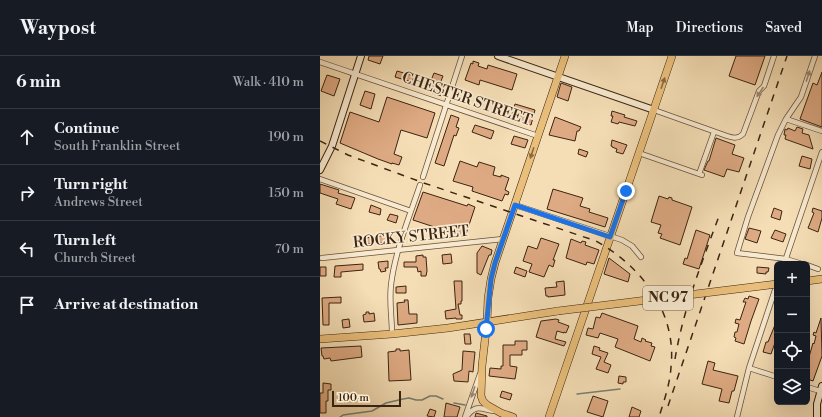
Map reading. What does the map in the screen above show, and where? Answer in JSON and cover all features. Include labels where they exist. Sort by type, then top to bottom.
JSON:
[{"type":"main road","points":[[513,417],[501,413],[483,401],[481,389],[491,279],[565,56]]},
{"type":"main road","points":[[549,417],[672,56]]},
{"type":"main road","points":[[810,281],[822,279]]},
{"type":"main road","name":"NC 97","points":[[320,339],[392,334],[558,311],[774,284]]},
{"type":"street","points":[[320,170],[332,146],[362,56]]},
{"type":"street","points":[[422,177],[462,56]]},
{"type":"street","points":[[498,56],[735,138],[743,134],[759,91],[764,86],[774,56]]},
{"type":"street","points":[[780,261],[737,253],[748,217],[775,143],[786,119],[801,97],[814,56]]},
{"type":"street","name":"CHESTER STREET","points":[[320,62],[538,136]]},
{"type":"street","points":[[786,119],[822,131]]},
{"type":"street","points":[[639,153],[701,174],[714,132]]},
{"type":"street","points":[[785,261],[822,152]]},
{"type":"street","points":[[320,180],[411,211]]},
{"type":"street","points":[[392,334],[391,287],[398,250],[420,185]]},
{"type":"street","points":[[515,205],[627,242],[641,257]]},
{"type":"street","name":"ROCKY STREET","points":[[322,258],[503,240]]},
{"type":"street","points":[[810,267],[818,269]]},
{"type":"street","points":[[737,417],[748,368],[774,293]]},
{"type":"street","points":[[466,417],[482,366]]},
{"type":"street","points":[[748,368],[774,376]]},
{"type":"street","points":[[810,387],[821,389],[817,404],[817,417]]},
{"type":"street","points":[[466,417],[473,409],[477,408],[501,413]]},
{"type":"building","points":[[369,56],[383,56],[380,64],[368,60]]},
{"type":"building","points":[[736,56],[765,56],[755,85],[729,76]]},
{"type":"building","points":[[473,61],[479,63],[478,66],[487,69],[488,65],[517,74],[512,90],[480,80],[479,85],[465,80]]},
{"type":"building","points":[[397,71],[414,76],[412,82],[395,77]]},
{"type":"building","points":[[822,72],[822,127],[800,119],[813,83],[817,85]]},
{"type":"building","points":[[434,73],[443,76],[439,86],[444,87],[442,96],[432,93],[433,89],[428,88]]},
{"type":"building","points":[[327,75],[340,79],[334,96],[321,91]]},
{"type":"building","points":[[561,83],[572,87],[568,101],[557,97]]},
{"type":"building","points":[[365,91],[375,94],[371,109],[360,105]]},
{"type":"building","points":[[387,97],[435,113],[427,138],[401,130],[394,154],[402,157],[399,165],[378,159],[340,143],[350,112],[379,122]]},
{"type":"building","points":[[515,104],[535,110],[531,125],[511,118]]},
{"type":"building","points":[[612,111],[637,121],[635,126],[619,122],[618,124],[611,122],[613,116],[611,116]]},
{"type":"building","points":[[451,115],[459,118],[456,127],[459,128],[456,136],[454,135],[444,166],[435,163]]},
{"type":"building","points":[[555,117],[581,127],[579,131],[577,131],[575,141],[549,135]]},
{"type":"building","points":[[475,125],[494,131],[491,139],[472,132]]},
{"type":"building","points":[[797,127],[803,129],[802,133],[809,135],[813,149],[785,139],[785,129],[787,130],[788,128],[795,131]]},
{"type":"building","points":[[514,136],[528,140],[525,148],[511,144]]},
{"type":"building","points":[[716,138],[735,145],[732,154],[744,158],[739,172],[727,169],[724,177],[704,170],[709,161]]},
{"type":"building","points":[[612,140],[627,145],[623,154],[616,152],[617,149],[611,146]]},
{"type":"building","points":[[579,149],[588,152],[586,157],[578,154]]},
{"type":"building","points":[[802,156],[812,159],[810,169],[799,166]]},
{"type":"building","points":[[460,161],[477,167],[479,162],[495,167],[493,175],[501,177],[501,175],[509,178],[505,190],[509,192],[508,195],[505,194],[502,201],[472,191],[473,187],[453,181]]},
{"type":"building","points":[[320,184],[339,190],[338,193],[355,198],[351,209],[336,204],[338,199],[320,193]]},
{"type":"building","points":[[553,189],[583,198],[580,206],[590,209],[589,212],[608,218],[605,227],[547,209]]},
{"type":"building","points":[[423,192],[467,206],[468,204],[475,207],[465,237],[413,220]]},
{"type":"building","points":[[659,196],[668,199],[669,197],[672,198],[672,200],[692,207],[680,245],[660,238],[662,234],[658,233],[661,225],[651,222]]},
{"type":"building","points":[[371,205],[381,209],[380,215],[369,212]]},
{"type":"building","points":[[774,208],[782,211],[780,220],[771,217]]},
{"type":"building","points":[[813,208],[822,211],[822,218],[818,232],[808,228],[814,213],[812,212]]},
{"type":"building","points":[[390,214],[398,216],[396,223],[387,220]]},
{"type":"building","points":[[749,228],[761,231],[757,243],[745,239]]},
{"type":"building","points":[[696,230],[710,235],[699,269],[683,264],[685,258],[687,259]]},
{"type":"building","points":[[775,230],[786,234],[783,242],[771,238]]},
{"type":"building","points":[[387,235],[388,242],[367,244],[366,238]]},
{"type":"building","points":[[541,238],[559,244],[553,260],[555,260],[553,267],[549,265],[544,277],[529,272],[532,264],[523,261],[528,246],[537,249]]},
{"type":"building","points":[[571,239],[581,243],[582,241],[586,242],[585,245],[599,250],[594,264],[587,262],[586,265],[566,258]]},
{"type":"building","points":[[482,246],[492,250],[481,275],[477,273],[477,253]]},
{"type":"building","points":[[451,254],[452,263],[443,264],[442,255]]},
{"type":"building","points":[[423,255],[423,257],[426,257],[426,276],[421,276],[421,271],[418,272],[417,267],[404,267],[404,262],[416,262],[416,256]]},
{"type":"building","points":[[609,258],[630,274],[628,282],[604,274]]},
{"type":"building","points":[[388,261],[388,268],[385,268],[386,271],[381,272],[378,262]]},
{"type":"building","points":[[363,264],[363,270],[341,272],[341,277],[334,277],[335,266]]},
{"type":"building","points":[[320,267],[326,267],[326,276],[320,276]]},
{"type":"building","points":[[516,267],[527,271],[525,277],[514,273]]},
{"type":"building","points":[[757,267],[769,268],[768,272],[766,272],[766,274],[757,273]]},
{"type":"building","points":[[454,281],[462,281],[462,301],[461,304],[458,304],[462,319],[446,319],[445,311],[456,309]]},
{"type":"building","points":[[564,281],[565,295],[546,296],[545,288],[557,287],[556,282]]},
{"type":"building","points":[[406,286],[406,293],[396,293],[396,287]]},
{"type":"building","points":[[749,296],[759,299],[744,344],[735,341],[735,332],[737,332],[739,324],[735,323],[736,319],[740,320],[746,302],[743,302],[745,298],[748,299]]},
{"type":"building","points":[[341,297],[341,303],[329,303],[329,325],[323,325],[322,298]]},
{"type":"building","points":[[404,300],[408,300],[409,314],[417,314],[417,323],[398,325],[397,303],[405,302]]},
{"type":"building","points":[[366,312],[369,312],[369,314],[374,313],[375,321],[364,322],[363,315],[366,314]]},
{"type":"building","points":[[602,313],[638,326],[634,339],[641,342],[642,338],[646,340],[645,341],[652,343],[651,346],[655,347],[650,361],[615,347],[618,339],[600,333],[598,338],[586,335],[588,328],[593,329],[596,317],[600,318]]},
{"type":"building","points":[[821,318],[822,356],[813,381],[810,380],[810,354],[816,336],[813,335],[814,332],[816,333]]},
{"type":"building","points":[[349,319],[350,327],[343,328],[342,320]]},
{"type":"building","points":[[559,320],[558,322],[569,326],[566,333],[557,331],[555,339],[566,342],[564,346],[536,337],[541,321]]},
{"type":"building","points":[[774,327],[774,346],[771,354],[763,352],[766,342],[768,342]]},
{"type":"building","points":[[464,334],[470,334],[471,344],[465,344]]},
{"type":"building","points":[[515,341],[527,341],[527,350],[522,350],[522,355],[510,355],[510,366],[517,367],[515,379],[489,376],[490,368],[501,369],[501,366],[503,366],[503,345],[515,345]]},
{"type":"building","points":[[361,346],[362,357],[331,361],[330,358],[324,359],[322,356],[321,348]]},
{"type":"building","points":[[594,346],[600,348],[599,350],[608,353],[604,362],[611,365],[608,373],[596,369],[601,357],[592,354]]},
{"type":"building","points":[[396,349],[400,349],[400,351],[409,350],[411,380],[389,381],[388,352],[396,351]]},
{"type":"building","points":[[463,351],[475,352],[473,372],[469,371],[468,382],[454,381],[453,374],[462,370]]},
{"type":"building","points":[[708,361],[715,363],[713,370],[738,376],[729,403],[719,401],[722,389],[702,384]]},
{"type":"building","points":[[619,376],[626,377],[626,382],[623,382],[623,384],[618,383]]},
{"type":"building","points":[[323,383],[331,384],[331,390],[328,390],[326,413],[320,413],[320,393],[323,393]]},
{"type":"building","points":[[502,391],[512,394],[510,400],[500,397]]},
{"type":"building","points":[[593,396],[608,401],[603,417],[587,412]]},
{"type":"building","points":[[446,403],[460,407],[457,417],[444,417]]},
{"type":"building","points":[[632,407],[641,411],[639,417],[629,417]]},
{"type":"building","points":[[430,409],[436,411],[434,417],[427,416]]},
{"type":"building","points":[[476,413],[487,416],[487,417],[475,417]]},
{"type":"waterway","points":[[577,394],[620,389]]},
{"type":"waterway","points":[[340,417],[343,415],[372,411],[386,403],[403,399],[409,398],[422,400],[430,396],[436,396],[443,399]]},
{"type":"waterway","points":[[454,403],[465,405]]},
{"type":"railway","points":[[668,406],[787,56]]},
{"type":"railway","points":[[320,141],[348,155],[421,182],[596,241],[612,251],[628,264],[641,277],[653,293],[662,310],[668,328],[671,347],[671,367],[659,417]]},
{"type":"railway","points":[[675,359],[678,341],[688,304],[719,216]]},
{"type":"route","points":[[486,329],[491,279],[515,205],[610,237],[626,191]]}]
